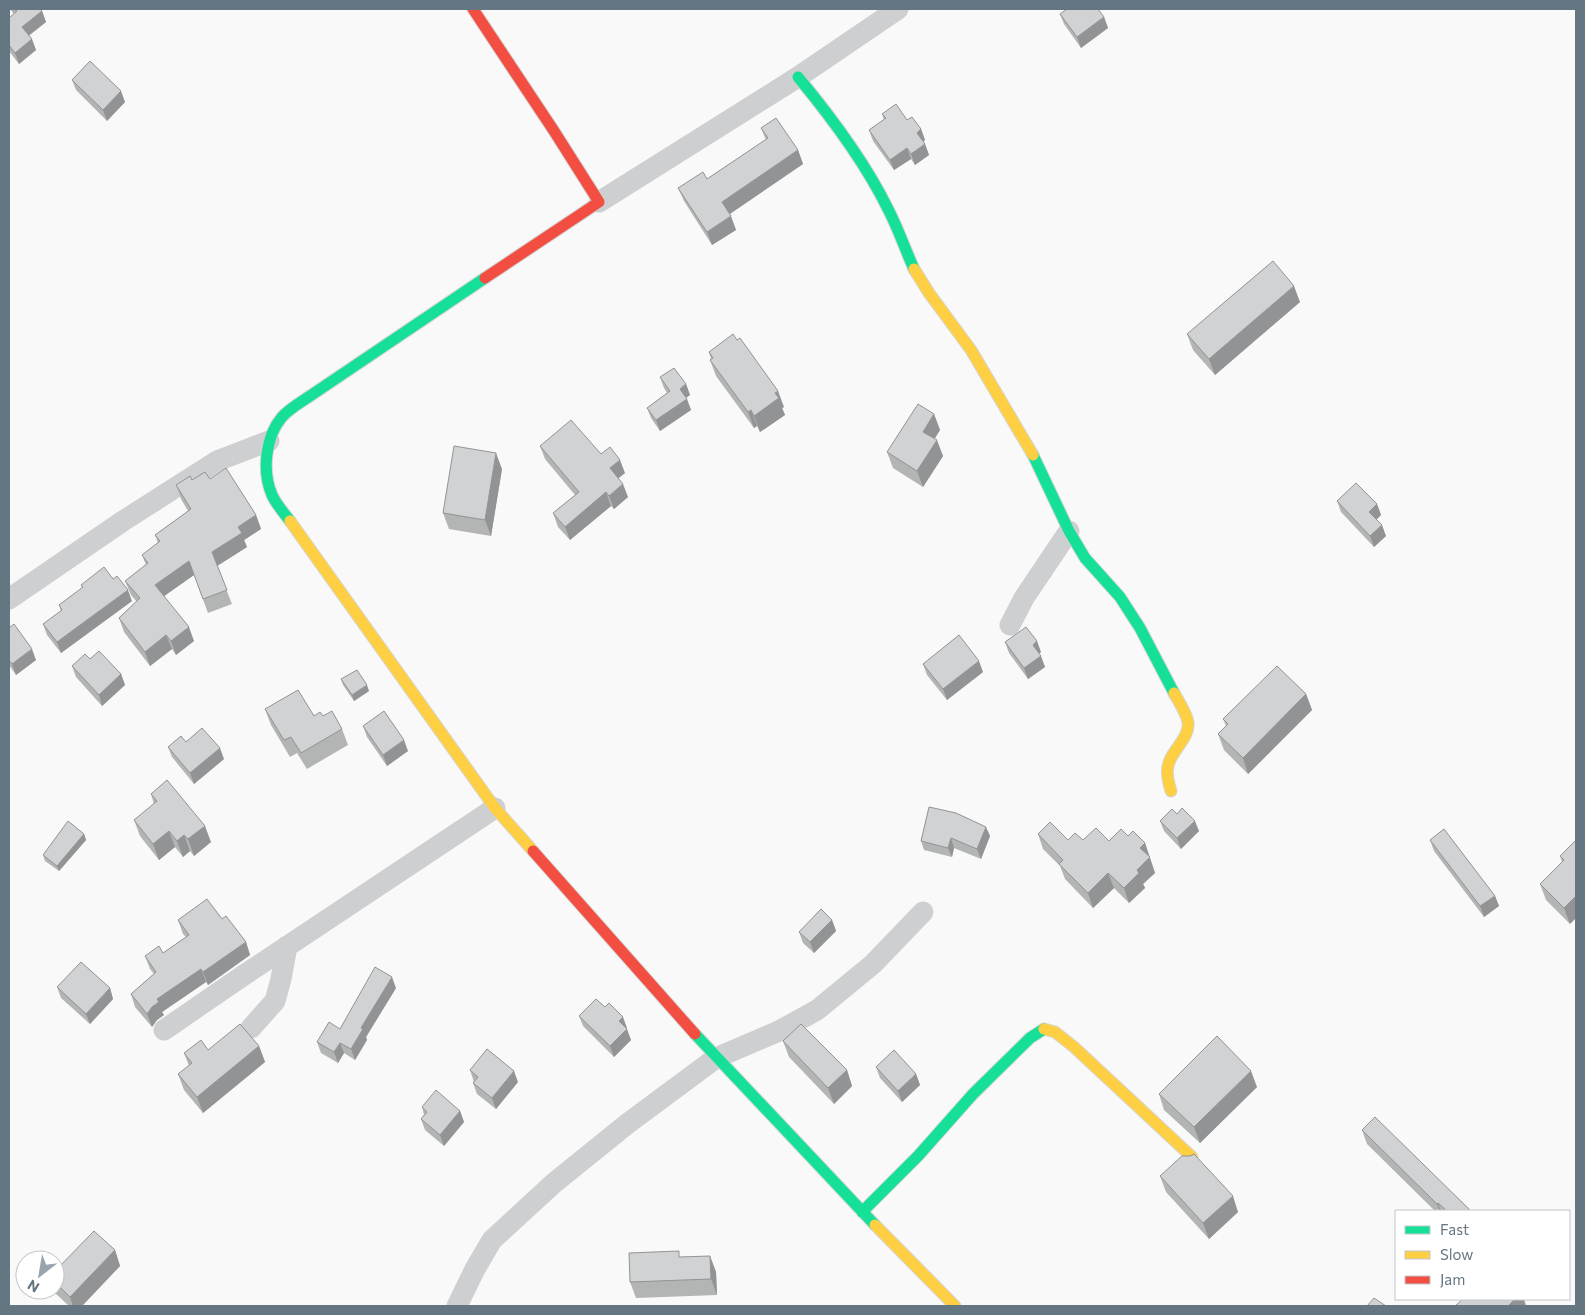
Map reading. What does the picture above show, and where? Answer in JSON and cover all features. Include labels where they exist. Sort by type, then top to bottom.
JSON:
[{"type":"street","points":[[473,9],[599,202]]},
{"type":"street","points":[[898,9],[798,77],[599,202],[310,396],[282,417],[269,441],[266,461],[267,477],[272,496],[495,808],[716,1058],[862,1212],[955,1306]]},
{"type":"street","points":[[798,77],[822,106],[871,176],[914,270],[928,293],[972,350],[1029,447],[1069,531],[1085,558],[1120,597],[1140,628],[1185,713],[1188,723],[1186,733],[1168,761],[1166,776],[1171,792]]},
{"type":"street","points":[[9,599],[123,521],[217,461],[269,441]]},
{"type":"street","points":[[1010,625],[1044,566],[1069,531]]},
{"type":"street","points":[[164,1030],[286,946],[495,808]]},
{"type":"street","points":[[456,1306],[492,1240],[554,1183],[627,1124],[716,1058],[779,1031],[817,1010],[873,964],[924,912]]},
{"type":"street","points":[[251,1028],[276,1001],[286,946]]},
{"type":"street","points":[[862,1212],[918,1156],[973,1094],[1030,1038],[1045,1029],[1055,1032],[1074,1047],[1192,1157]]},
{"type":"building","points":[[14,9],[40,9],[42,11],[22,27],[32,39],[15,53],[9,45],[9,18],[17,11]]},
{"type":"building","points":[[1067,9],[1098,9],[1104,17],[1077,37],[1060,14]]},
{"type":"building","points":[[90,61],[121,91],[103,110],[72,80]]},
{"type":"building","points":[[896,104],[907,120],[912,117],[921,129],[917,133],[925,144],[911,154],[907,148],[890,160],[869,130],[886,118],[882,114]]},
{"type":"building","points":[[776,118],[798,150],[722,202],[731,216],[707,232],[678,188],[703,172],[707,179],[768,138],[761,128]]},
{"type":"building","points":[[1273,261],[1294,286],[1209,359],[1187,334]]},
{"type":"building","points":[[733,334],[737,340],[740,338],[778,391],[775,393],[779,398],[754,416],[751,410],[748,412],[710,360],[713,358],[709,352]]},
{"type":"building","points":[[674,368],[686,384],[680,389],[687,399],[656,420],[647,408],[670,391],[660,377]]},
{"type":"building","points":[[918,404],[934,414],[923,432],[937,440],[917,471],[887,452]]},
{"type":"building","points":[[571,420],[601,454],[610,447],[620,460],[610,468],[623,484],[609,496],[606,492],[565,527],[553,513],[579,492],[540,446]]},
{"type":"building","points":[[454,446],[496,453],[485,520],[443,513]]},
{"type":"building","points":[[226,468],[256,515],[238,527],[242,533],[212,552],[227,590],[203,599],[189,561],[155,585],[189,627],[171,641],[166,635],[145,652],[119,618],[140,598],[125,581],[148,563],[142,555],[160,541],[155,535],[191,509],[176,485],[190,476],[192,480],[205,472],[210,479]]},
{"type":"building","points":[[1356,483],[1377,504],[1369,512],[1382,525],[1370,536],[1337,501]]},
{"type":"building","points":[[104,567],[113,579],[117,576],[128,590],[57,642],[43,624],[62,610],[59,605],[83,587],[81,585]]},
{"type":"building","points":[[14,624],[32,649],[12,664],[9,660],[9,628]]},
{"type":"building","points":[[1026,627],[1037,641],[1033,645],[1041,656],[1024,668],[1005,642]]},
{"type":"building","points":[[959,635],[979,661],[943,689],[923,664]]},
{"type":"building","points":[[99,651],[121,674],[99,695],[72,666],[85,654],[90,659]]},
{"type":"building","points":[[1277,666],[1306,694],[1243,758],[1218,734],[1228,724],[1223,719]]},
{"type":"building","points":[[357,670],[367,685],[352,695],[341,679]]},
{"type":"building","points":[[298,690],[314,716],[320,712],[323,716],[332,711],[342,729],[301,753],[291,737],[284,740],[265,709]]},
{"type":"building","points":[[384,711],[404,740],[383,755],[363,726]]},
{"type":"building","points":[[202,728],[220,748],[190,773],[168,747],[181,736],[186,742]]},
{"type":"building","points":[[167,780],[205,826],[188,839],[184,835],[177,841],[169,831],[153,844],[134,820],[157,801],[151,794]]},
{"type":"building","points":[[929,807],[956,813],[986,827],[977,849],[951,838],[948,848],[921,841]]},
{"type":"building","points":[[1182,808],[1195,821],[1177,838],[1160,821],[1172,809],[1177,814]]},
{"type":"building","points":[[68,821],[84,834],[57,866],[43,855]]},
{"type":"building","points":[[1050,822],[1068,840],[1075,833],[1083,840],[1096,828],[1109,841],[1121,829],[1128,836],[1133,831],[1145,843],[1140,848],[1150,857],[1137,870],[1139,873],[1124,888],[1108,873],[1088,893],[1059,864],[1063,860],[1038,834]]},
{"type":"building","points":[[1444,829],[1495,896],[1480,906],[1430,840]]},
{"type":"building","points":[[1576,840],[1576,896],[1564,908],[1540,884],[1564,860],[1560,856]]},
{"type":"building","points":[[207,899],[222,919],[226,916],[246,942],[203,972],[201,969],[157,999],[159,1002],[147,1014],[131,994],[156,972],[145,956],[159,946],[163,953],[189,935],[178,920]]},
{"type":"building","points":[[821,909],[832,920],[810,942],[799,932]]},
{"type":"building","points":[[81,962],[110,988],[86,1014],[57,987]]},
{"type":"building","points":[[375,967],[392,977],[361,1028],[363,1029],[351,1049],[340,1043],[334,1052],[317,1042],[329,1022],[340,1029]]},
{"type":"building","points":[[596,999],[605,1007],[609,1003],[623,1017],[619,1021],[627,1029],[610,1046],[579,1016]]},
{"type":"building","points":[[240,1024],[259,1046],[197,1097],[178,1074],[192,1063],[184,1053],[201,1040],[208,1050]]},
{"type":"building","points":[[801,1024],[847,1070],[828,1088],[783,1041]]},
{"type":"building","points":[[1217,1036],[1251,1071],[1194,1127],[1159,1094]]},
{"type":"building","points":[[487,1049],[514,1071],[492,1098],[473,1083],[478,1077],[470,1070]]},
{"type":"building","points":[[894,1050],[916,1074],[898,1091],[876,1067]]},
{"type":"building","points":[[436,1090],[460,1111],[440,1135],[421,1119],[427,1112],[422,1107]]},
{"type":"building","points":[[1375,1117],[1470,1210],[1446,1210],[1437,1204],[1362,1130]]},
{"type":"building","points":[[1194,1154],[1233,1196],[1203,1223],[1160,1176],[1182,1156]]},
{"type":"building","points":[[94,1231],[115,1250],[70,1297],[65,1292],[65,1261]]},
{"type":"building","points":[[679,1251],[679,1257],[710,1256],[711,1279],[630,1282],[629,1253]]},
{"type":"building","points":[[1374,1298],[1386,1306],[1367,1306]]},
{"type":"building","points":[[1462,1300],[1514,1300],[1508,1306],[1455,1306]]},
{"type":"traffic: fast","points":[[798,77],[835,124],[869,174],[892,216],[914,269]]},
{"type":"traffic: fast","points":[[290,521],[274,498],[269,486],[266,465],[272,434],[282,417],[295,406],[485,278]]},
{"type":"traffic: fast","points":[[1033,455],[1069,531],[1085,558],[1120,597],[1140,628],[1174,693]]},
{"type":"traffic: fast","points":[[862,1212],[918,1156],[973,1094],[1030,1038],[1044,1029]]},
{"type":"traffic: fast","points":[[695,1034],[875,1225]]},
{"type":"traffic: slow","points":[[914,269],[929,293],[971,350],[1033,455]]},
{"type":"traffic: slow","points":[[290,521],[495,808],[533,851]]},
{"type":"traffic: slow","points":[[1171,791],[1168,764],[1185,737],[1188,727],[1186,715],[1174,693]]},
{"type":"traffic: slow","points":[[1044,1029],[1055,1032],[1074,1047],[1192,1157]]},
{"type":"traffic: slow","points":[[875,1225],[955,1306]]},
{"type":"traffic: jam","points":[[473,9],[599,202],[485,278]]},
{"type":"traffic: jam","points":[[533,851],[695,1034]]}]
